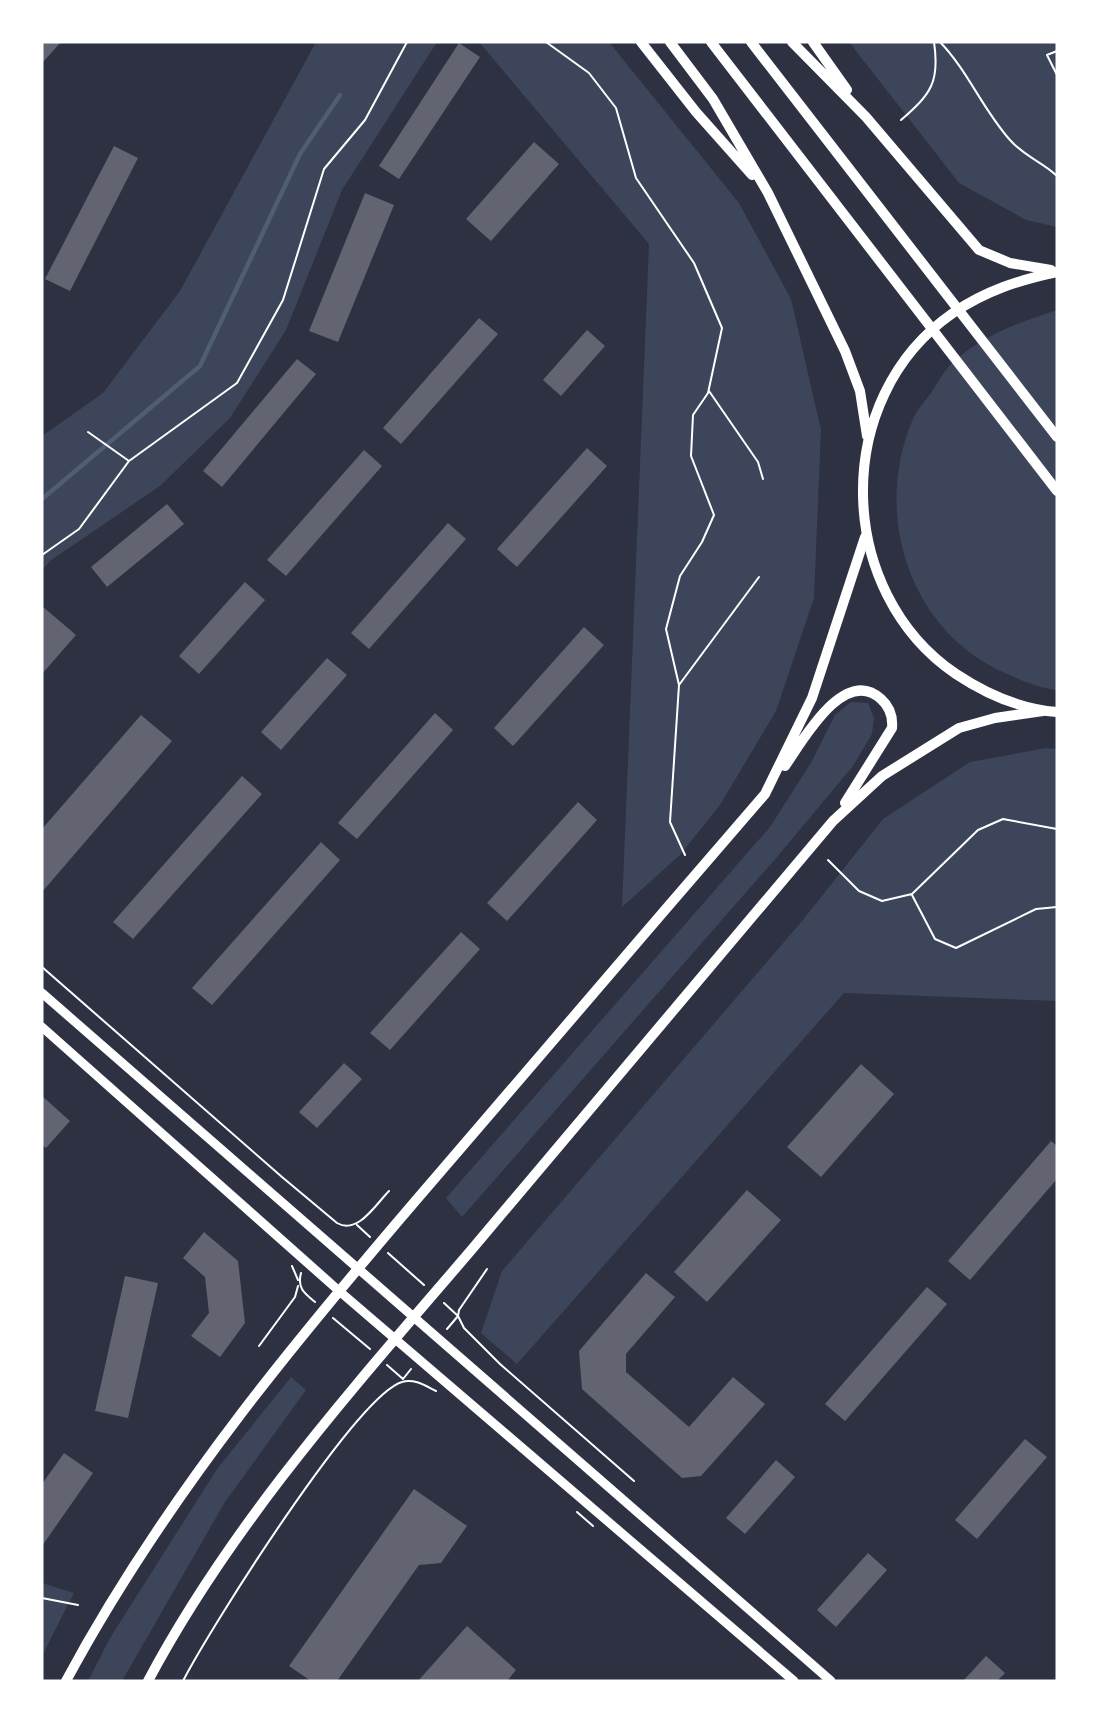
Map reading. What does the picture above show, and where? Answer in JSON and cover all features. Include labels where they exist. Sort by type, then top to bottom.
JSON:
[{"type":"main road","points":[[641,42],[696,112],[768,193]]},
{"type":"main road","points":[[670,42],[713,99],[768,193],[845,351],[860,391],[867,440]]},
{"type":"main road","points":[[711,42],[1057,491]]},
{"type":"main road","points":[[751,42],[1057,437]]},
{"type":"main road","points":[[792,42],[866,117],[979,250],[1010,263],[1057,272]]},
{"type":"main road","points":[[813,42],[866,117]]},
{"type":"main road","points":[[1052,711],[1009,702],[974,686],[936,658],[915,638],[893,607],[876,573],[865,537],[861,488],[867,440],[880,403],[898,370],[929,333],[951,314],[984,294],[1020,280],[1057,272]]},
{"type":"main road","points":[[765,794],[812,699],[865,537]]},
{"type":"main road","points":[[66,1681],[88,1640],[198,1471],[338,1290],[765,794],[817,721],[838,698],[855,692],[874,694],[888,707],[893,721],[892,729],[833,821],[395,1339],[242,1531],[148,1681]]},
{"type":"main road","points":[[833,821],[882,777],[959,728],[1003,716],[1052,711]]},
{"type":"main road","points":[[42,993],[831,1681]]},
{"type":"main road","points":[[42,1027],[338,1290],[794,1681]]},
{"type":"path","points":[[42,555],[79,529],[129,461],[237,383],[283,300],[324,169],[365,120],[407,42]]},
{"type":"path","points":[[546,42],[589,73],[616,108],[636,178],[694,263],[722,328],[709,391],[693,415],[692,456],[714,515],[702,542],[680,576],[666,628],[679,685],[670,822],[686,855]]},
{"type":"path","points":[[901,120],[917,106],[936,78],[934,42]]},
{"type":"path","points":[[940,42],[953,55],[986,110],[1009,139],[1026,157],[1045,165],[1057,176]]},
{"type":"path","points":[[1057,51],[1047,55],[1057,75]]},
{"type":"path","points":[[709,391],[758,462],[763,479]]},
{"type":"path","points":[[88,432],[129,461]]},
{"type":"path","points":[[679,685],[759,577]]},
{"type":"path","points":[[828,860],[860,891],[882,901],[912,894],[978,830],[1003,819],[1057,829]]},
{"type":"path","points":[[912,894],[935,939],[956,948],[1036,909],[1057,907]]},
{"type":"path","points":[[42,967],[282,1178],[342,1226],[356,1224],[388,1191]]},
{"type":"path","points":[[259,1346],[295,1297],[299,1283],[291,1266]]},
{"type":"path","points":[[487,1269],[459,1310],[458,1316],[464,1328],[500,1364],[634,1482]]},
{"type":"path","points":[[183,1681],[249,1572],[316,1475],[372,1407],[403,1380],[418,1382],[441,1394]]},
{"type":"path","points":[[576,1511],[593,1526]]},
{"type":"path","points":[[42,1598],[78,1605]]},
{"type":"shaded area","points":[[316,42],[437,42],[342,190],[286,330],[230,418],[160,486],[50,561],[42,570],[42,436],[103,393],[180,291]]},
{"type":"shaded area","points":[[479,42],[609,42],[739,203],[791,299],[821,430],[814,598],[776,711],[720,805],[680,855],[622,907],[649,244]]},
{"type":"shaded area","points":[[849,42],[1057,42],[1057,227],[1026,220],[959,183]]},
{"type":"shaded area","points":[[1057,310],[1057,690],[1037,686],[1005,673],[972,654],[944,629],[923,599],[908,566],[899,530],[897,492],[901,455],[913,419],[949,366],[986,338]]},
{"type":"shaded area","points":[[851,702],[868,703],[874,718],[872,734],[853,766],[777,857],[462,1217],[446,1198],[770,827],[812,761],[835,715]]},
{"type":"shaded area","points":[[1046,748],[1057,749],[1057,1001],[844,993],[517,1364],[481,1333],[502,1271],[802,921],[883,819],[970,762]]},
{"type":"shaded area","points":[[291,1377],[306,1390],[225,1502],[122,1681],[88,1681],[110,1638],[217,1469]]},
{"type":"shaded area","points":[[42,1583],[74,1593],[42,1656]]},
{"type":"building","points":[[42,42],[61,42],[42,63]]},
{"type":"building","points":[[459,43],[480,57],[399,179],[379,166]]},
{"type":"building","points":[[534,142],[559,164],[491,241],[466,219]]},
{"type":"building","points":[[114,146],[138,158],[70,291],[45,279]]},
{"type":"building","points":[[365,193],[394,205],[338,342],[309,331]]},
{"type":"building","points":[[479,318],[498,334],[401,444],[383,428]]},
{"type":"building","points":[[587,330],[605,346],[561,396],[543,380]]},
{"type":"building","points":[[297,359],[316,374],[222,487],[203,471]]},
{"type":"building","points":[[587,448],[607,466],[517,567],[497,549]]},
{"type":"building","points":[[364,450],[382,466],[286,576],[267,560]]},
{"type":"building","points":[[167,504],[184,524],[107,587],[91,567]]},
{"type":"building","points":[[448,523],[466,539],[369,649],[351,633]]},
{"type":"building","points":[[245,582],[265,600],[199,674],[179,656]]},
{"type":"building","points":[[42,606],[76,635],[42,674]]},
{"type":"building","points":[[584,627],[604,645],[513,746],[494,728]]},
{"type":"building","points":[[327,658],[347,675],[281,750],[261,732]]},
{"type":"building","points":[[435,713],[453,730],[357,839],[338,823]]},
{"type":"building","points":[[141,715],[172,741],[42,892],[42,829]]},
{"type":"building","points":[[242,776],[262,794],[133,939],[113,922]]},
{"type":"building","points":[[578,802],[597,820],[507,921],[487,903]]},
{"type":"building","points":[[321,842],[340,860],[212,1005],[192,988]]},
{"type":"building","points":[[461,932],[480,949],[390,1050],[370,1033]]},
{"type":"building","points":[[344,1063],[362,1079],[317,1128],[299,1112]]},
{"type":"building","points":[[861,1064],[894,1094],[821,1177],[787,1147]]},
{"type":"building","points":[[42,1096],[70,1121],[46,1148],[42,1145]]},
{"type":"building","points":[[1051,1141],[1057,1146],[1057,1179],[970,1280],[948,1261]]},
{"type":"building","points":[[747,1190],[781,1220],[707,1302],[674,1272]]},
{"type":"building","points":[[204,1232],[238,1261],[245,1323],[220,1357],[191,1336],[209,1313],[205,1277],[183,1258]]},
{"type":"building","points":[[646,1273],[675,1297],[626,1354],[626,1372],[689,1427],[733,1377],[765,1404],[701,1476],[682,1478],[582,1389],[579,1351]]},
{"type":"building","points":[[125,1276],[158,1283],[128,1418],[95,1411]]},
{"type":"building","points":[[927,1287],[947,1304],[845,1421],[825,1404]]},
{"type":"building","points":[[1025,1439],[1047,1457],[977,1539],[955,1520]]},
{"type":"building","points":[[64,1453],[93,1473],[42,1546],[42,1484]]},
{"type":"building","points":[[776,1460],[795,1477],[745,1534],[726,1518]]},
{"type":"building","points":[[414,1489],[467,1526],[441,1563],[419,1565],[337,1681],[311,1681],[289,1666]]},
{"type":"building","points":[[868,1553],[887,1570],[836,1627],[817,1610]]},
{"type":"building","points":[[467,1626],[516,1670],[507,1681],[418,1681]]},
{"type":"building","points":[[986,1656],[1005,1673],[997,1681],[963,1681]]},
{"type":"waterway","points":[[42,499],[200,366],[300,154],[340,95]]}]
